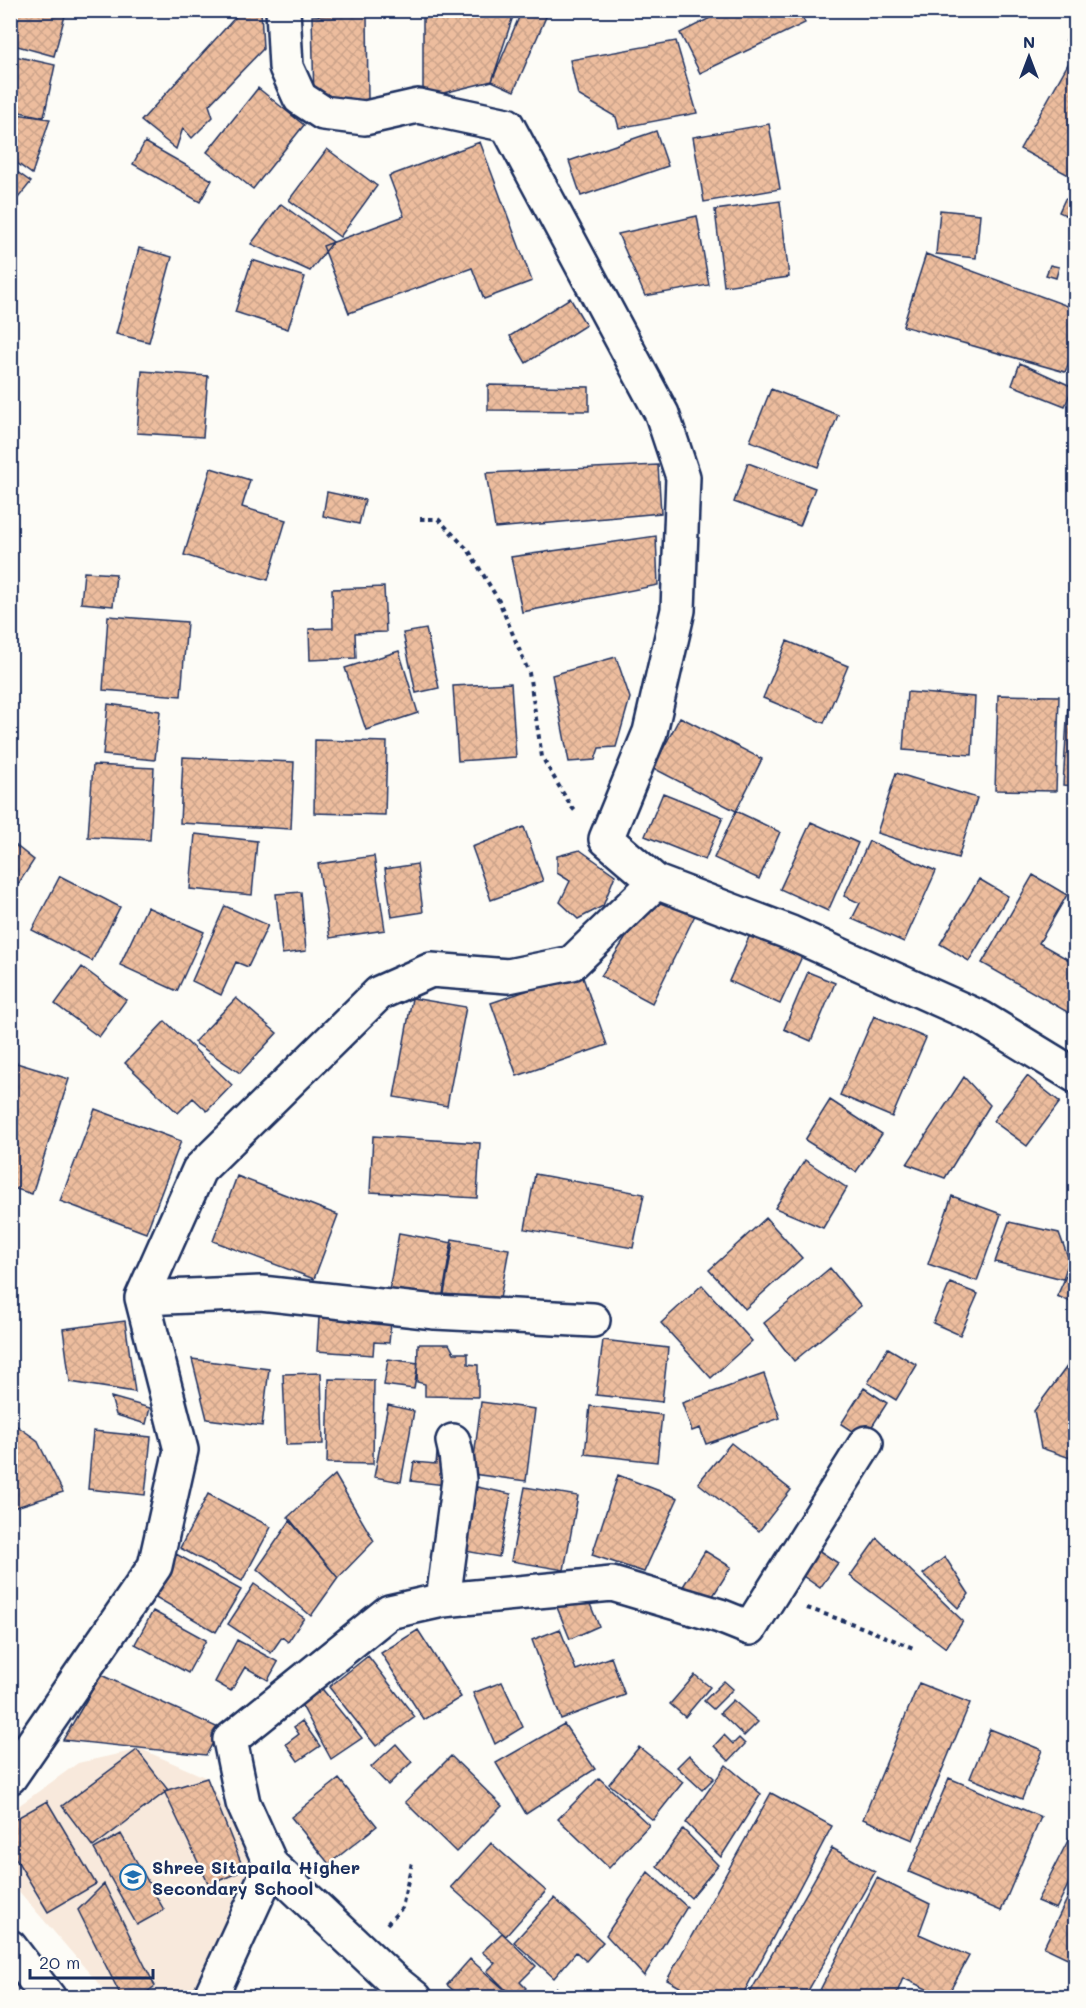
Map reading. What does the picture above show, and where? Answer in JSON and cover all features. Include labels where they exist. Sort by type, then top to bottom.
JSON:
[{"type":"street","points":[[283,10],[286,67],[300,98],[323,113],[365,118],[418,106],[507,125],[662,414],[683,477],[678,610],[650,732],[606,839],[656,882],[791,933],[981,1018],[1076,1076]]},
{"type":"street","points":[[10,1777],[155,1566],[181,1450],[142,1298],[199,1170],[379,993],[431,970],[508,976],[572,963],[656,882]]},
{"type":"street","points":[[142,1298],[261,1293],[435,1312],[593,1320]]},
{"type":"street","points":[[443,1600],[459,1480],[453,1441]]},
{"type":"street","points":[[415,1998],[395,1982],[271,1865],[243,1803],[230,1740],[389,1611],[443,1600],[612,1584],[720,1616],[750,1628],[866,1443]]},
{"type":"street","points":[[210,1998],[271,1865]]},
{"type":"street","points":[[10,1947],[49,1998]]},
{"type":"path","points":[[420,519],[438,519],[469,551],[499,602],[529,673],[542,757],[570,806],[606,839]]},
{"type":"path","points":[[750,1628],[807,1607],[916,1649]]},
{"type":"path","points":[[363,1952],[402,1908],[412,1862]]},
{"type":"shaded area","name":"Shree Sitapaila Higher Secondary School","points":[[141,1749],[207,1778],[261,1871],[235,1898],[196,1997],[110,1997],[11,1882],[10,1812],[78,1763]]},
{"type":"building","points":[[10,10],[66,12],[54,56],[10,44]]},
{"type":"building","points":[[242,10],[261,10],[263,49],[209,105],[213,117],[192,138],[183,128],[176,149],[141,121]]},
{"type":"building","points":[[423,10],[515,10],[492,81],[423,98]]},
{"type":"building","points":[[522,10],[549,10],[514,91],[492,81]]},
{"type":"building","points":[[726,10],[799,10],[805,23],[700,73],[680,33]]},
{"type":"building","points":[[367,14],[368,100],[314,101],[312,16]]},
{"type":"building","points":[[1076,24],[1076,46],[1066,40]]},
{"type":"building","points":[[676,41],[697,113],[619,128],[616,117],[578,95],[570,60]]},
{"type":"building","points":[[10,55],[55,65],[44,117],[10,110]]},
{"type":"building","points":[[1072,57],[1076,59],[1076,179],[1020,149]]},
{"type":"building","points":[[258,88],[304,125],[253,189],[207,152]]},
{"type":"building","points":[[10,113],[50,119],[32,174],[10,158]]},
{"type":"building","points":[[769,124],[780,189],[704,202],[693,137]]},
{"type":"building","points":[[656,131],[668,166],[581,196],[569,161]]},
{"type":"building","points":[[145,142],[212,180],[200,202],[133,164]]},
{"type":"building","points":[[480,142],[532,281],[484,299],[472,268],[349,313],[323,246],[404,216],[389,176]]},
{"type":"building","points":[[327,149],[377,186],[340,237],[289,200]]},
{"type":"building","points":[[10,167],[31,182],[10,208]]},
{"type":"building","points":[[1065,199],[1076,203],[1074,219],[1059,212]]},
{"type":"building","points":[[780,201],[789,277],[724,286],[715,210]]},
{"type":"building","points":[[281,204],[333,242],[310,271],[251,244]]},
{"type":"building","points":[[940,210],[980,214],[976,258],[936,254]]},
{"type":"building","points":[[697,216],[709,285],[645,296],[618,234]]},
{"type":"building","points":[[139,248],[172,257],[149,342],[116,334]]},
{"type":"building","points":[[926,254],[1076,309],[1076,346],[1065,372],[903,326]]},
{"type":"building","points":[[252,260],[305,277],[288,329],[235,312]]},
{"type":"building","points":[[1050,265],[1059,267],[1056,278],[1046,275]]},
{"type":"building","points":[[570,298],[586,325],[526,363],[510,336]]},
{"type":"building","points":[[1020,363],[1073,387],[1065,406],[1012,385]]},
{"type":"building","points":[[142,371],[208,376],[203,437],[137,433]]},
{"type":"building","points":[[488,385],[589,387],[589,411],[488,410]]},
{"type":"building","points":[[771,389],[838,415],[818,467],[750,441]]},
{"type":"building","points":[[748,463],[815,488],[800,526],[734,502]]},
{"type":"building","points":[[658,465],[661,513],[495,528],[486,473]]},
{"type":"building","points":[[211,468],[250,480],[242,507],[286,520],[268,580],[184,555]]},
{"type":"building","points":[[327,492],[365,500],[359,524],[323,516]]},
{"type":"building","points":[[656,536],[658,585],[522,612],[511,557]]},
{"type":"building","points":[[84,572],[116,574],[113,606],[81,603]]},
{"type":"building","points":[[384,587],[386,632],[355,633],[356,658],[310,660],[309,629],[333,628],[332,589]]},
{"type":"building","points":[[108,616],[187,622],[181,696],[103,690]]},
{"type":"building","points":[[426,629],[439,688],[416,693],[403,633]]},
{"type":"building","points":[[787,641],[848,666],[824,723],[763,698]]},
{"type":"building","points":[[399,651],[418,713],[366,730],[345,668]]},
{"type":"building","points":[[616,657],[630,698],[616,747],[599,748],[595,760],[569,762],[552,675]]},
{"type":"building","points":[[511,683],[516,757],[458,761],[453,686]]},
{"type":"building","points":[[1069,688],[1076,689],[1076,786],[1063,785]]},
{"type":"building","points":[[907,692],[975,697],[972,755],[903,750]]},
{"type":"building","points":[[998,695],[1059,696],[1056,791],[995,790]]},
{"type":"building","points":[[108,704],[160,711],[155,760],[103,755]]},
{"type":"building","points":[[680,717],[762,759],[736,811],[653,768]]},
{"type":"building","points":[[315,740],[387,742],[385,815],[314,813]]},
{"type":"building","points":[[10,757],[18,759],[10,783]]},
{"type":"building","points":[[183,757],[294,762],[291,829],[180,823]]},
{"type":"building","points":[[93,765],[154,768],[150,840],[88,837]]},
{"type":"building","points":[[896,773],[977,798],[958,858],[877,833]]},
{"type":"building","points":[[663,793],[723,817],[705,860],[645,836]]},
{"type":"building","points":[[736,811],[780,832],[759,879],[714,858]]},
{"type":"building","points":[[811,822],[858,843],[828,911],[780,889]]},
{"type":"building","points":[[524,827],[543,881],[491,900],[472,847]]},
{"type":"building","points":[[195,834],[257,841],[252,895],[190,889]]},
{"type":"building","points":[[10,841],[34,860],[11,895],[10,895]]},
{"type":"building","points":[[869,841],[936,871],[904,942],[852,919],[860,903],[844,896]]},
{"type":"building","points":[[580,850],[615,875],[603,906],[578,919],[560,902],[570,881],[557,873],[557,856]]},
{"type":"building","points":[[374,856],[385,930],[330,938],[318,864]]},
{"type":"building","points":[[417,864],[423,912],[392,917],[385,869]]},
{"type":"building","points":[[1033,875],[1067,895],[1039,943],[1076,964],[1076,1017],[982,963]]},
{"type":"building","points":[[60,876],[120,907],[92,961],[32,930]]},
{"type":"building","points":[[979,879],[1008,896],[969,961],[940,944]]},
{"type":"building","points":[[301,892],[306,951],[282,954],[276,894]]},
{"type":"building","points":[[654,894],[697,911],[652,1003],[601,976]]},
{"type":"building","points":[[225,906],[268,925],[248,967],[236,962],[221,995],[192,981]]},
{"type":"building","points":[[147,907],[204,932],[177,991],[120,965]]},
{"type":"building","points":[[754,926],[805,950],[780,1004],[729,981]]},
{"type":"building","points":[[82,967],[126,1000],[99,1037],[55,1004]]},
{"type":"building","points":[[581,972],[607,1045],[517,1076],[491,1003]]},
{"type":"building","points":[[808,972],[835,983],[811,1041],[784,1029]]},
{"type":"building","points":[[236,998],[277,1033],[240,1073],[194,1042]]},
{"type":"building","points":[[412,998],[466,1007],[447,1106],[394,1097]]},
{"type":"building","points":[[874,1016],[926,1038],[892,1117],[840,1095]]},
{"type":"building","points":[[165,1021],[232,1085],[207,1111],[193,1098],[178,1113],[125,1063]]},
{"type":"building","points":[[10,1061],[69,1079],[32,1194],[10,1187]]},
{"type":"building","points":[[1027,1076],[1060,1102],[1027,1146],[993,1121]]},
{"type":"building","points":[[964,1077],[990,1105],[945,1178],[907,1164]]},
{"type":"building","points":[[830,1100],[882,1134],[856,1172],[805,1140]]},
{"type":"building","points":[[95,1109],[181,1141],[146,1233],[60,1201]]},
{"type":"building","points":[[373,1136],[480,1143],[477,1198],[370,1192]]},
{"type":"building","points":[[805,1160],[847,1188],[823,1228],[775,1208]]},
{"type":"building","points":[[535,1174],[644,1194],[633,1248],[525,1229]]},
{"type":"building","points":[[237,1176],[338,1215],[314,1279],[213,1241]]},
{"type":"building","points":[[952,1196],[1001,1214],[977,1281],[928,1264]]},
{"type":"building","points":[[766,1218],[802,1258],[745,1309],[709,1270]]},
{"type":"building","points":[[1009,1222],[1059,1233],[1069,1260],[1063,1279],[995,1262]]},
{"type":"building","points":[[399,1233],[453,1243],[443,1300],[389,1291]]},
{"type":"building","points":[[452,1239],[509,1249],[499,1304],[443,1294]]},
{"type":"building","points":[[1076,1254],[1076,1304],[1057,1296]]},
{"type":"building","points":[[830,1268],[861,1306],[794,1361],[764,1323]]},
{"type":"building","points":[[950,1283],[978,1294],[960,1335],[933,1323]]},
{"type":"building","points":[[702,1285],[752,1341],[711,1378],[661,1323]]},
{"type":"building","points":[[319,1317],[391,1323],[389,1343],[374,1342],[373,1355],[317,1351]]},
{"type":"building","points":[[125,1321],[135,1392],[70,1382],[63,1329]]},
{"type":"building","points":[[603,1340],[668,1348],[662,1402],[596,1395]]},
{"type":"building","points":[[418,1344],[449,1344],[454,1353],[468,1353],[468,1364],[478,1365],[478,1397],[425,1396],[425,1384],[417,1382]]},
{"type":"building","points":[[888,1348],[917,1365],[896,1400],[868,1383]]},
{"type":"building","points":[[192,1359],[269,1369],[262,1426],[207,1419]]},
{"type":"building","points":[[388,1359],[418,1363],[414,1389],[384,1385]]},
{"type":"building","points":[[1071,1361],[1067,1390],[1076,1395],[1076,1460],[1041,1448],[1034,1411]]},
{"type":"building","points":[[321,1373],[323,1444],[286,1445],[283,1374]]},
{"type":"building","points":[[764,1374],[780,1418],[706,1444],[700,1428],[692,1431],[682,1403]]},
{"type":"building","points":[[329,1379],[374,1380],[373,1464],[327,1463]]},
{"type":"building","points":[[864,1388],[887,1403],[864,1439],[841,1424]]},
{"type":"building","points":[[111,1397],[150,1408],[146,1424],[116,1415]]},
{"type":"building","points":[[481,1402],[535,1409],[526,1481],[472,1474]]},
{"type":"building","points":[[388,1405],[414,1411],[401,1482],[374,1477]]},
{"type":"building","points":[[590,1406],[662,1415],[657,1462],[585,1454]]},
{"type":"building","points":[[10,1421],[37,1440],[63,1492],[10,1509]]},
{"type":"building","points":[[93,1431],[151,1437],[145,1495],[88,1489]]},
{"type":"building","points":[[438,1443],[445,1485],[411,1481],[414,1462],[436,1464]]},
{"type":"building","points":[[731,1443],[791,1490],[759,1531],[698,1483]]},
{"type":"building","points":[[335,1475],[374,1541],[338,1578],[288,1517]]},
{"type":"building","points":[[618,1475],[678,1498],[644,1572],[592,1555]]},
{"type":"building","points":[[477,1487],[511,1494],[499,1557],[465,1551]]},
{"type":"building","points":[[525,1487],[578,1496],[564,1570],[511,1561]]},
{"type":"building","points":[[208,1494],[271,1527],[242,1581],[180,1548]]},
{"type":"building","points":[[290,1521],[338,1578],[311,1616],[257,1569]]},
{"type":"building","points":[[877,1538],[963,1621],[946,1648],[850,1576]]},
{"type":"building","points":[[812,1546],[838,1563],[820,1588],[796,1571]]},
{"type":"building","points":[[705,1551],[731,1567],[708,1604],[682,1588]]},
{"type":"building","points":[[176,1554],[241,1590],[216,1632],[152,1595]]},
{"type":"building","points":[[945,1557],[969,1594],[958,1608],[923,1574]]},
{"type":"building","points":[[254,1584],[304,1618],[288,1642],[282,1637],[271,1653],[228,1624]]},
{"type":"building","points":[[586,1594],[599,1626],[570,1639],[556,1605]]},
{"type":"building","points":[[153,1611],[206,1640],[188,1673],[135,1644]]},
{"type":"building","points":[[560,1629],[576,1670],[611,1657],[625,1695],[561,1719],[532,1640]]},
{"type":"building","points":[[418,1630],[461,1697],[424,1720],[381,1653]]},
{"type":"building","points":[[237,1640],[278,1662],[268,1680],[245,1667],[231,1691],[215,1682]]},
{"type":"building","points":[[368,1656],[415,1717],[376,1746],[329,1687]]},
{"type":"building","points":[[101,1675],[221,1729],[206,1755],[63,1740]]},
{"type":"building","points":[[695,1675],[710,1687],[685,1717],[670,1704]]},
{"type":"building","points":[[724,1681],[733,1689],[713,1709],[704,1701]]},
{"type":"building","points":[[502,1682],[523,1727],[495,1744],[473,1693]]},
{"type":"building","points":[[919,1683],[970,1703],[913,1840],[863,1819]]},
{"type":"building","points":[[319,1685],[362,1738],[331,1759],[301,1704]]},
{"type":"building","points":[[733,1700],[758,1722],[744,1736],[720,1713]]},
{"type":"building","points":[[302,1721],[320,1746],[298,1761],[286,1744],[299,1734],[294,1727]]},
{"type":"building","points":[[564,1724],[595,1769],[526,1814],[496,1763]]},
{"type":"building","points":[[990,1729],[1042,1750],[1022,1799],[970,1778]]},
{"type":"building","points":[[724,1735],[733,1744],[739,1738],[745,1744],[729,1761],[714,1746]]},
{"type":"building","points":[[396,1744],[412,1762],[388,1785],[371,1767]]},
{"type":"building","points":[[639,1747],[683,1782],[653,1820],[609,1784]]},
{"type":"building","points":[[137,1750],[168,1790],[93,1847],[62,1806]]},
{"type":"building","points":[[689,1755],[714,1778],[702,1790],[677,1767]]},
{"type":"building","points":[[451,1756],[502,1806],[456,1852],[405,1802]]},
{"type":"building","points":[[726,1765],[761,1794],[721,1857],[686,1823]]},
{"type":"building","points":[[207,1778],[244,1870],[209,1885],[164,1791]]},
{"type":"building","points":[[599,1778],[649,1825],[609,1868],[558,1819]]},
{"type":"building","points":[[949,1778],[1041,1817],[1001,1911],[909,1872]]},
{"type":"building","points":[[339,1779],[377,1826],[329,1864],[291,1817]]},
{"type":"building","points":[[771,1793],[832,1826],[741,1998],[700,1998],[667,1980]]},
{"type":"building","points":[[47,1801],[96,1884],[48,1912],[10,1849],[10,1822]]},
{"type":"building","points":[[1076,1825],[1076,1869],[1056,1909],[1037,1901]]},
{"type":"building","points":[[683,1829],[718,1865],[691,1898],[657,1866]]},
{"type":"building","points":[[121,1834],[164,1910],[137,1925],[94,1849]]},
{"type":"building","points":[[491,1843],[546,1891],[506,1936],[451,1887]]},
{"type":"building","points":[[832,1848],[875,1872],[804,1998],[747,1998]]},
{"type":"building","points":[[648,1872],[687,1907],[644,1976],[606,1935]]},
{"type":"building","points":[[877,1878],[930,1904],[919,1934],[969,1956],[946,1998],[903,1978],[895,1998],[816,1998]]},
{"type":"building","points":[[104,1884],[155,1986],[139,1998],[122,1998],[78,1910]]},
{"type":"building","points":[[1071,1891],[1076,1893],[1076,1962],[1044,1947]]},
{"type":"building","points":[[554,1898],[603,1942],[586,1961],[576,1952],[554,1978],[514,1942]]},
{"type":"building","points":[[502,1933],[536,1966],[520,1982],[526,1988],[517,1998],[514,1998],[487,1971],[495,1963],[482,1952]]},
{"type":"building","points":[[470,1959],[514,1998],[462,1998],[447,1985]]},
{"type":"building","points":[[556,1987],[569,1998],[548,1998]]},
{"type":"place","name":"Shree Sitapaila Higher Secondary School","points":[[133,1877]]}]
